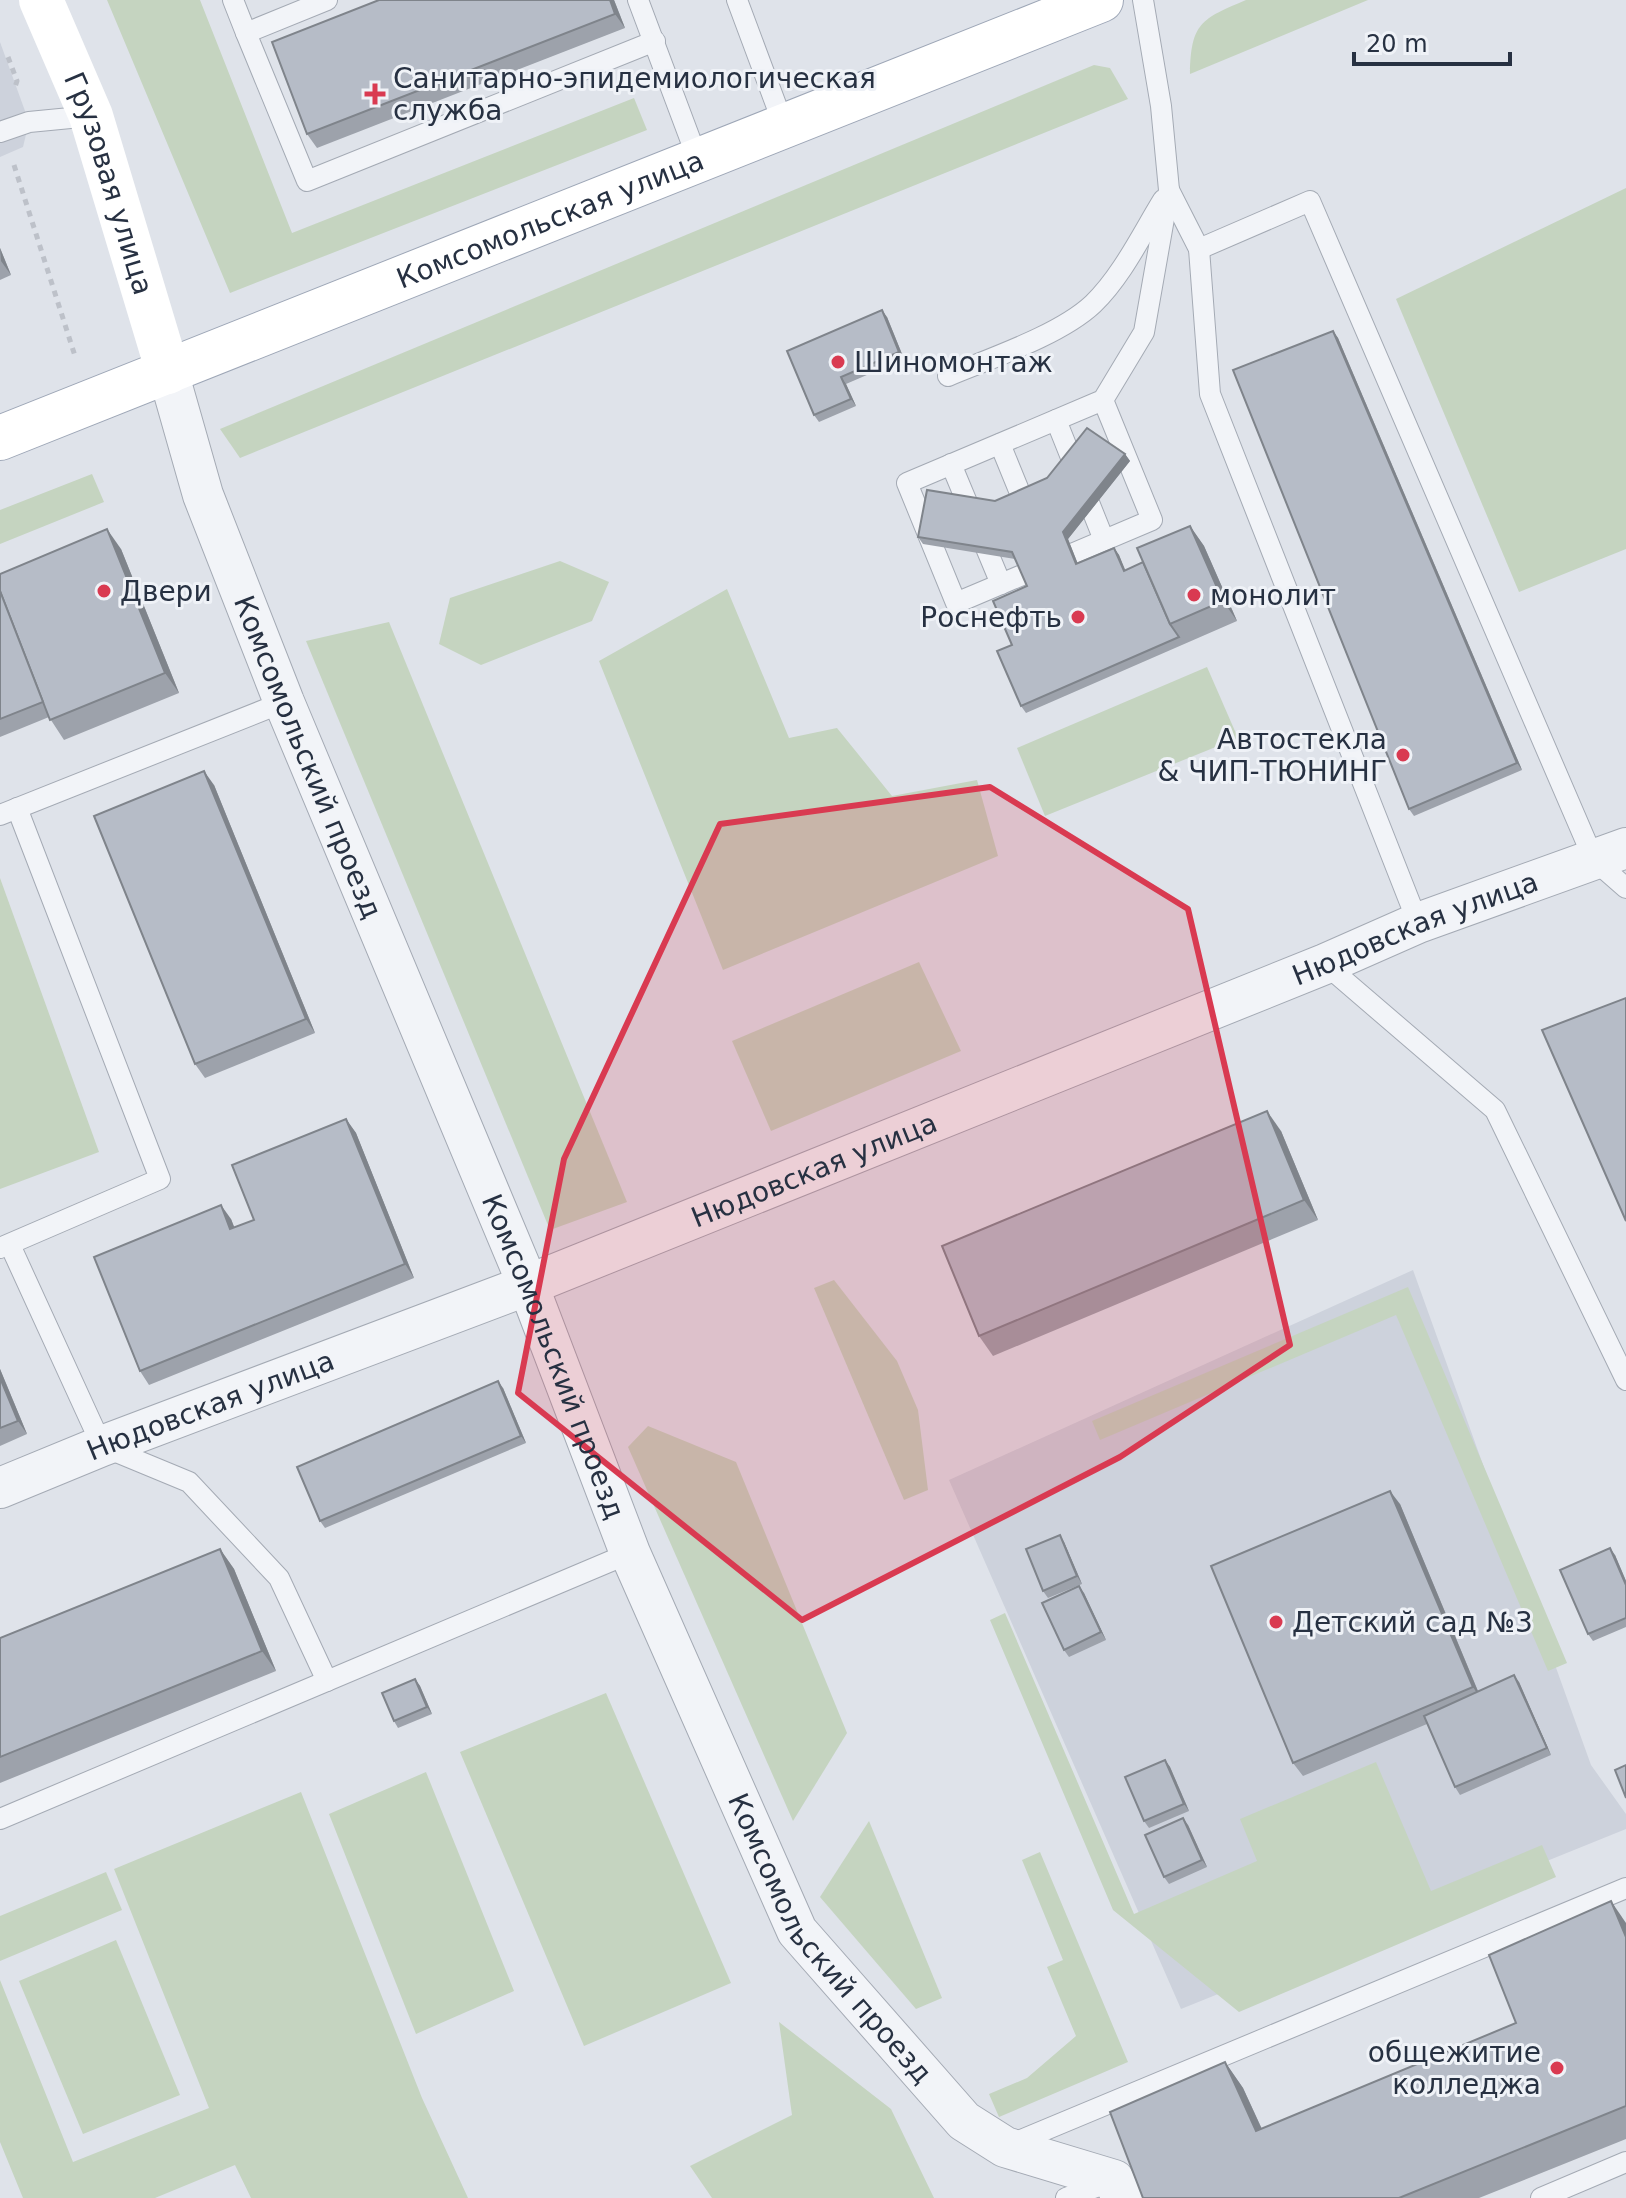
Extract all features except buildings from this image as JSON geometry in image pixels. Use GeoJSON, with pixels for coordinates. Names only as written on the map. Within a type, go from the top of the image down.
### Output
{"type":"FeatureCollection","features":[{"type":"Feature","properties":{"kind":"main road","name":"Грузовая улица"},"geometry":{"type":"LineString","coordinates":[[41,0],[91,116],[168,372]]}},
{"type":"Feature","properties":{"kind":"main road","name":"Комсомольская улица"},"geometry":{"type":"LineString","coordinates":[[0,438],[1101,0]]}},
{"type":"Feature","properties":{"kind":"street","name":"Комсомольский проезд"},"geometry":{"type":"LineString","coordinates":[[168,372],[203,495],[284,702],[528,1285],[630,1553],[797,1931],[964,2121],[1005,2147],[1118,2189]]}},
{"type":"Feature","properties":{"kind":"street","name":"Нюдовская улица"},"geometry":{"type":"LineString","coordinates":[[0,1488],[102,1446],[528,1285],[1325,964],[1418,923],[1610,854]]}},
{"type":"Feature","properties":{"kind":"lane"},"geometry":{"type":"LineString","coordinates":[[233,0],[307,181],[655,41]]}},
{"type":"Feature","properties":{"kind":"lane"},"geometry":{"type":"LineString","coordinates":[[246,33],[327,0]]}},
{"type":"Feature","properties":{"kind":"lane"},"geometry":{"type":"LineString","coordinates":[[638,0],[698,160]]}},
{"type":"Feature","properties":{"kind":"lane"},"geometry":{"type":"LineString","coordinates":[[737,0],[784,126]]}},
{"type":"Feature","properties":{"kind":"lane"},"geometry":{"type":"LineString","coordinates":[[1103,400],[1152,520],[1104,540],[1043,550],[1001,584],[956,603],[907,483],[1103,400],[1144,332],[1169,190],[1161,106],[1143,0]]}},
{"type":"Feature","properties":{"kind":"lane"},"geometry":{"type":"LineString","coordinates":[[2,132],[29,122],[91,116]]}},
{"type":"Feature","properties":{"kind":"lane"},"geometry":{"type":"LineString","coordinates":[[1169,190],[1199,249],[1210,394],[1418,923]]}},
{"type":"Feature","properties":{"kind":"lane"},"geometry":{"type":"LineString","coordinates":[[948,376],[1039,338],[1093,304],[1126,260],[1169,190]]}},
{"type":"Feature","properties":{"kind":"lane"},"geometry":{"type":"LineString","coordinates":[[1199,249],[1310,201],[1626,888]]}},
{"type":"Feature","properties":{"kind":"lane"},"geometry":{"type":"LineString","coordinates":[[1056,420],[1104,540]]}},
{"type":"Feature","properties":{"kind":"lane"},"geometry":{"type":"LineString","coordinates":[[1000,444],[1043,550]]}},
{"type":"Feature","properties":{"kind":"lane"},"geometry":{"type":"LineString","coordinates":[[951,464],[1001,584]]}},
{"type":"Feature","properties":{"kind":"lane"},"geometry":{"type":"LineString","coordinates":[[284,702],[8,812],[160,1179],[5,1246],[102,1446],[189,1482],[279,1578],[327,1681]]}},
{"type":"Feature","properties":{"kind":"lane"},"geometry":{"type":"LineString","coordinates":[[1325,964],[1495,1110],[1626,1380]]}},
{"type":"Feature","properties":{"kind":"lane"},"geometry":{"type":"LineString","coordinates":[[0,1819],[630,1553]]}},
{"type":"Feature","properties":{"kind":"lane"},"geometry":{"type":"LineString","coordinates":[[1005,2147],[1626,1888]]}},
{"type":"Feature","properties":{"kind":"lane"},"geometry":{"type":"LineString","coordinates":[[1541,2198],[1626,2162]]}},
{"type":"Feature","properties":{"kind":"lane"},"geometry":{"type":"LineString","coordinates":[[1066,2198],[1118,2189]]}},
{"type":"Feature","properties":{"kind":"path"},"geometry":{"type":"LineString","coordinates":[[4,46],[17,81],[2,132],[75,356]]}},
{"type":"Feature","properties":{"kind":"highlighted area"},"geometry":{"type":"Polygon","coordinates":[[[990,787],[1188,909],[1290,1345],[1120,1457],[802,1620],[518,1393],[564,1159],[720,824],[990,787]]]}},
{"type":"Feature","properties":{"kind":"shaded area"},"geometry":{"type":"Polygon","coordinates":[[[0,42],[29,122],[23,147],[0,157],[0,42]]]}},
{"type":"Feature","properties":{"kind":"shaded area","name":"Детский сад №3"},"geometry":{"type":"Polygon","coordinates":[[[1413,1270],[1591,1765],[1626,1814],[1626,1829],[1181,2009],[949,1480],[1413,1270]]]}},
{"type":"Feature","properties":{"kind":"green space"},"geometry":{"type":"Polygon","coordinates":[[[107,0],[200,0],[292,233],[634,98],[647,130],[230,293],[107,0]]]}},
{"type":"Feature","properties":{"kind":"green space"},"geometry":{"type":"Polygon","coordinates":[[[1246,0],[1368,0],[1190,74],[1193,44],[1202,25],[1218,12],[1246,0]]]}},
{"type":"Feature","properties":{"kind":"green space"},"geometry":{"type":"Polygon","coordinates":[[[1094,65],[1110,68],[1128,99],[240,458],[220,429],[1094,65]]]}},
{"type":"Feature","properties":{"kind":"green space"},"geometry":{"type":"Polygon","coordinates":[[[1626,188],[1626,549],[1519,592],[1396,299],[1626,188]]]}},
{"type":"Feature","properties":{"kind":"green space"},"geometry":{"type":"Polygon","coordinates":[[[92,474],[104,502],[0,544],[0,510],[92,474]]]}},
{"type":"Feature","properties":{"kind":"green space"},"geometry":{"type":"Polygon","coordinates":[[[560,561],[609,582],[592,621],[481,665],[439,644],[450,598],[560,561]]]}},
{"type":"Feature","properties":{"kind":"green space"},"geometry":{"type":"Polygon","coordinates":[[[727,589],[789,738],[837,728],[892,796],[977,780],[998,856],[723,970],[599,661],[727,589]]]}},
{"type":"Feature","properties":{"kind":"green space"},"geometry":{"type":"Polygon","coordinates":[[[389,622],[627,1202],[550,1230],[306,641],[389,622]]]}},
{"type":"Feature","properties":{"kind":"green space"},"geometry":{"type":"Polygon","coordinates":[[[1207,667],[1238,738],[1045,816],[1017,748],[1207,667]]]}},
{"type":"Feature","properties":{"kind":"green space"},"geometry":{"type":"Polygon","coordinates":[[[0,878],[99,1152],[0,1189],[0,878]]]}},
{"type":"Feature","properties":{"kind":"green space"},"geometry":{"type":"Polygon","coordinates":[[[919,962],[961,1051],[771,1131],[732,1041],[919,962]]]}},
{"type":"Feature","properties":{"kind":"green space"},"geometry":{"type":"Polygon","coordinates":[[[834,1280],[897,1361],[918,1410],[928,1490],[904,1500],[814,1288],[834,1280]]]}},
{"type":"Feature","properties":{"kind":"green space"},"geometry":{"type":"Polygon","coordinates":[[[1408,1287],[1567,1663],[1548,1671],[1396,1315],[1100,1440],[1092,1421],[1408,1287]]]}},
{"type":"Feature","properties":{"kind":"green space"},"geometry":{"type":"Polygon","coordinates":[[[648,1426],[736,1462],[847,1733],[793,1821],[628,1447],[648,1426]]]}},
{"type":"Feature","properties":{"kind":"green space"},"geometry":{"type":"Polygon","coordinates":[[[1005,1613],[1134,1914],[1257,1861],[1240,1819],[1376,1762],[1431,1891],[1542,1845],[1556,1877],[1239,2012],[1113,1910],[990,1620],[1005,1613]]]}},
{"type":"Feature","properties":{"kind":"green space"},"geometry":{"type":"Polygon","coordinates":[[[606,1693],[731,1983],[584,2046],[460,1752],[606,1693]]]}},
{"type":"Feature","properties":{"kind":"green space"},"geometry":{"type":"Polygon","coordinates":[[[426,1772],[514,1991],[416,2034],[329,1814],[426,1772]]]}},
{"type":"Feature","properties":{"kind":"green space"},"geometry":{"type":"Polygon","coordinates":[[[301,1792],[422,2098],[468,2198],[251,2198],[235,2165],[155,2198],[23,2198],[0,2142],[0,1980],[73,2162],[209,2108],[114,1869],[301,1792]]]}},
{"type":"Feature","properties":{"kind":"green space"},"geometry":{"type":"Polygon","coordinates":[[[869,1821],[942,1998],[916,2009],[820,1897],[869,1821]]]}},
{"type":"Feature","properties":{"kind":"green space"},"geometry":{"type":"Polygon","coordinates":[[[1040,1852],[1128,2062],[999,2117],[989,2094],[1027,2078],[1076,2036],[1047,1967],[1063,1960],[1022,1860],[1040,1852]]]}},
{"type":"Feature","properties":{"kind":"green space"},"geometry":{"type":"Polygon","coordinates":[[[106,1872],[122,1910],[0,1961],[0,1916],[106,1872]]]}},
{"type":"Feature","properties":{"kind":"green space"},"geometry":{"type":"Polygon","coordinates":[[[116,1940],[180,2095],[83,2134],[19,1981],[116,1940]]]}},
{"type":"Feature","properties":{"kind":"green space"},"geometry":{"type":"Polygon","coordinates":[[[779,2022],[891,2109],[934,2198],[712,2198],[690,2166],[792,2115],[779,2022]]]}},
{"type":"Feature","properties":{"kind":"place","name":"Санитарно-эпидемиологическая служба"},"geometry":{"type":"Point","coordinates":[375,94]}},
{"type":"Feature","properties":{"kind":"place","name":"Шиномонтаж"},"geometry":{"type":"Point","coordinates":[838,362]}},
{"type":"Feature","properties":{"kind":"place","name":"Двери"},"geometry":{"type":"Point","coordinates":[104,591]}},
{"type":"Feature","properties":{"kind":"place","name":"монолит"},"geometry":{"type":"Point","coordinates":[1194,595]}},
{"type":"Feature","properties":{"kind":"place","name":"Роснефть"},"geometry":{"type":"Point","coordinates":[1078,617]}},
{"type":"Feature","properties":{"kind":"place","name":"Автостекла & ЧИП-ТЮНИНГ"},"geometry":{"type":"Point","coordinates":[1403,755]}},
{"type":"Feature","properties":{"kind":"place","name":"Детский сад №3"},"geometry":{"type":"Point","coordinates":[1276,1622]}},
{"type":"Feature","properties":{"kind":"place","name":"общежитие колледжа"},"geometry":{"type":"Point","coordinates":[1557,2068]}}]}
